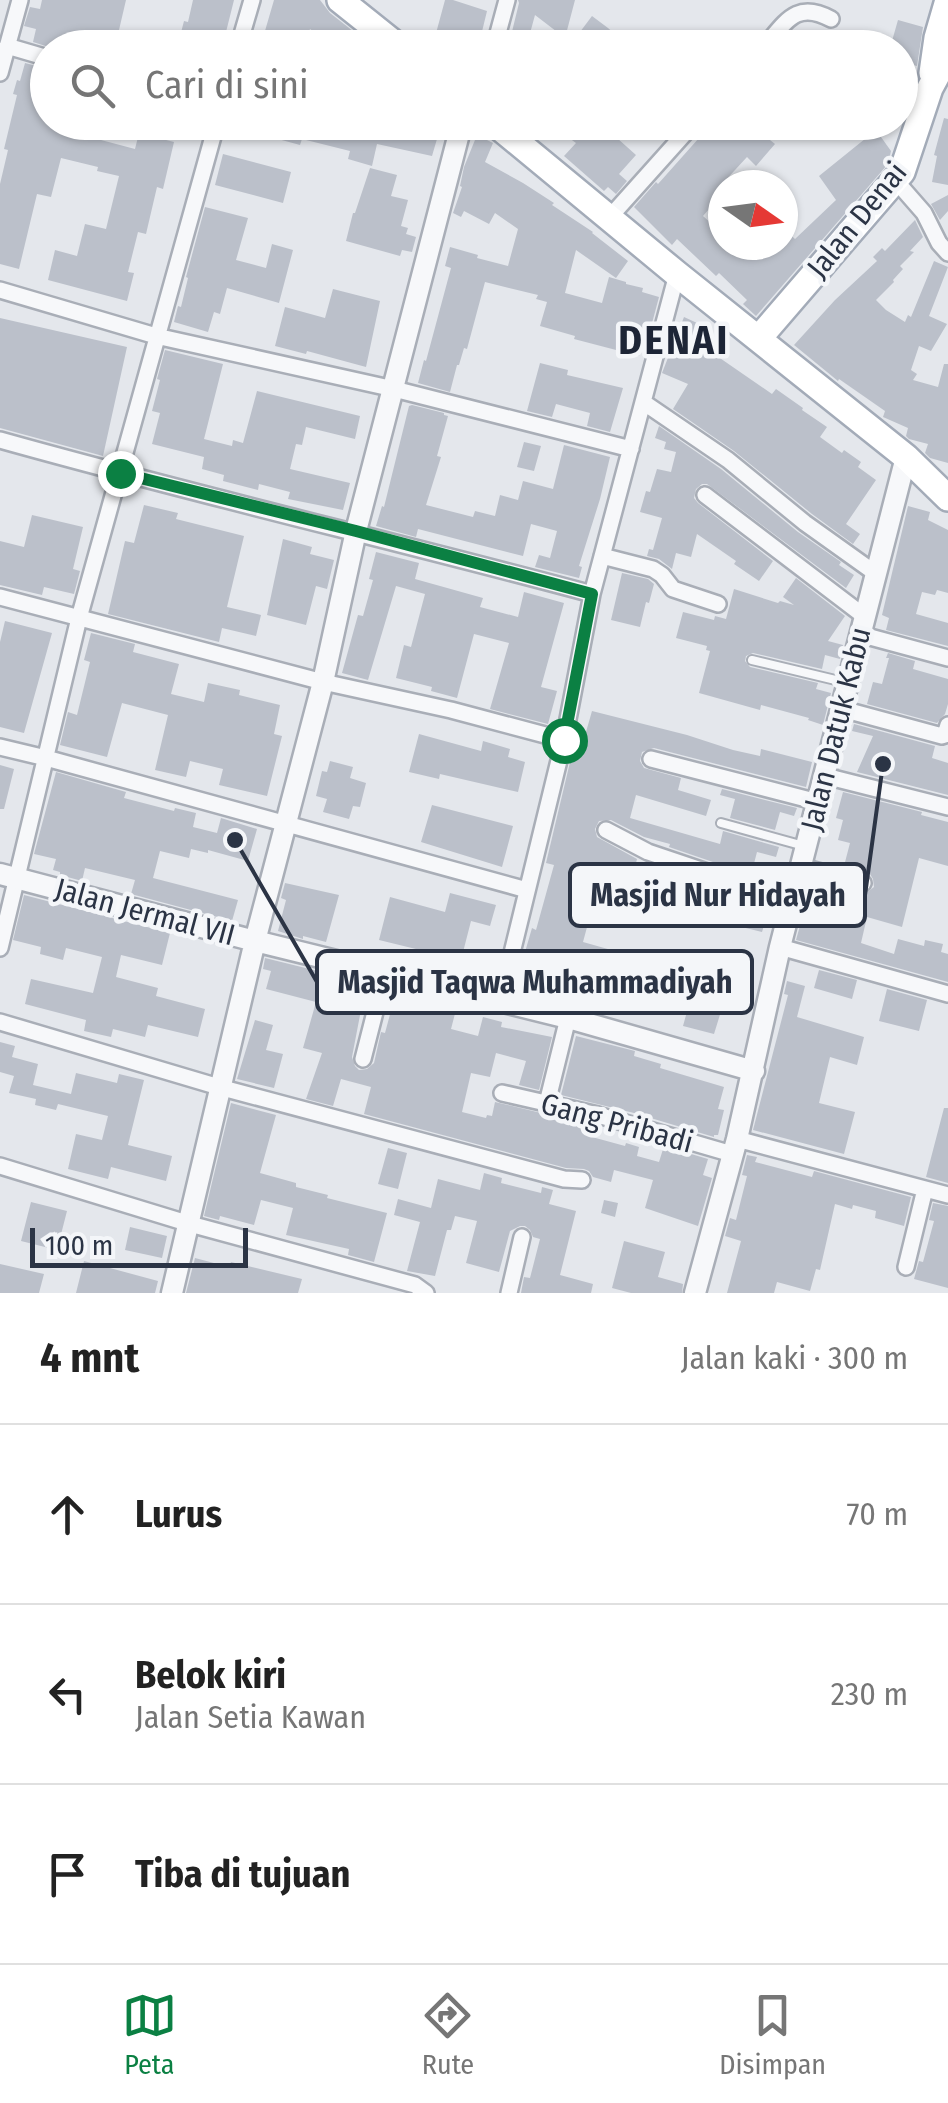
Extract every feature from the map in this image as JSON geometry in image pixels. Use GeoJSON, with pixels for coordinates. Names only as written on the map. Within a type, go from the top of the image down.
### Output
{"type":"FeatureCollection","features":[{"type":"Feature","properties":{"kind":"main road"},"geometry":{"type":"LineString","coordinates":[[340,0],[378,30]]}},
{"type":"Feature","properties":{"kind":"main road","name":"Jalan Denai"},"geometry":{"type":"LineString","coordinates":[[918,126],[942,46],[948,0]]}},
{"type":"Feature","properties":{"kind":"main road"},"geometry":{"type":"LineString","coordinates":[[515,140],[906,456],[948,498]]}},
{"type":"Feature","properties":{"kind":"main road","name":"Jalan Denai"},"geometry":{"type":"LineString","coordinates":[[758,338],[896,180],[913,140]]}},
{"type":"Feature","properties":{"kind":"street"},"geometry":{"type":"LineString","coordinates":[[0,73],[7,46],[6,27],[20,0]]}},
{"type":"Feature","properties":{"kind":"street"},"geometry":{"type":"LineString","coordinates":[[243,30],[252,0]]}},
{"type":"Feature","properties":{"kind":"street"},"geometry":{"type":"LineString","coordinates":[[499,30],[507,0]]}},
{"type":"Feature","properties":{"kind":"street"},"geometry":{"type":"LineString","coordinates":[[779,30],[794,14],[807,9],[818,10],[831,19]]}},
{"type":"Feature","properties":{"kind":"street"},"geometry":{"type":"LineString","coordinates":[[7,46],[30,53]]}},
{"type":"Feature","properties":{"kind":"street"},"geometry":{"type":"LineString","coordinates":[[0,948],[8,876],[46,758],[79,618],[212,140]]}},
{"type":"Feature","properties":{"kind":"street"},"geometry":{"type":"LineString","coordinates":[[172,1293],[255,941],[323,682],[356,531],[457,140]]}},
{"type":"Feature","properties":{"kind":"street"},"geometry":{"type":"LineString","coordinates":[[610,218],[680,140]]}},
{"type":"Feature","properties":{"kind":"street"},"geometry":{"type":"LineString","coordinates":[[896,180],[924,214],[948,253]]}},
{"type":"Feature","properties":{"kind":"street"},"geometry":{"type":"LineString","coordinates":[[500,1002],[564,740],[592,594],[676,274]]}},
{"type":"Feature","properties":{"kind":"street"},"geometry":{"type":"LineString","coordinates":[[0,290],[156,336],[394,389],[631,449]]}},
{"type":"Feature","properties":{"kind":"street"},"geometry":{"type":"LineString","coordinates":[[643,402],[728,460],[876,574]]}},
{"type":"Feature","properties":{"kind":"street"},"geometry":{"type":"LineString","coordinates":[[0,440],[592,594]]}},
{"type":"Feature","properties":{"kind":"street","name":"Jalan Datuk Kabu"},"geometry":{"type":"LineString","coordinates":[[694,1293],[754,1071],[780,947],[906,456]]}},
{"type":"Feature","properties":{"kind":"street"},"geometry":{"type":"LineString","coordinates":[[704,495],[862,625],[948,658]]}},
{"type":"Feature","properties":{"kind":"street"},"geometry":{"type":"LineString","coordinates":[[602,556],[653,569],[672,589],[718,604]]}},
{"type":"Feature","properties":{"kind":"street"},"geometry":{"type":"LineString","coordinates":[[0,597],[323,682],[564,740]]}},
{"type":"Feature","properties":{"kind":"street"},"geometry":{"type":"LineString","coordinates":[[842,709],[942,736],[948,725]]}},
{"type":"Feature","properties":{"kind":"street"},"geometry":{"type":"LineString","coordinates":[[0,747],[527,890]]}},
{"type":"Feature","properties":{"kind":"street"},"geometry":{"type":"LineString","coordinates":[[651,759],[818,802]]}},
{"type":"Feature","properties":{"kind":"street"},"geometry":{"type":"LineString","coordinates":[[825,776],[948,807]]}},
{"type":"Feature","properties":{"kind":"street"},"geometry":{"type":"LineString","coordinates":[[606,830],[648,852],[793,901]]}},
{"type":"Feature","properties":{"kind":"street"},"geometry":{"type":"LineString","coordinates":[[804,856],[863,883]]}},
{"type":"Feature","properties":{"kind":"street","name":"Jalan Jermal VII"},"geometry":{"type":"LineString","coordinates":[[8,876],[568,1018],[754,1071]]}},
{"type":"Feature","properties":{"kind":"street"},"geometry":{"type":"LineString","coordinates":[[780,947],[948,994]]}},
{"type":"Feature","properties":{"kind":"street"},"geometry":{"type":"LineString","coordinates":[[363,1059],[385,973]]}},
{"type":"Feature","properties":{"kind":"street"},"geometry":{"type":"LineString","coordinates":[[547,1103],[568,1018]]}},
{"type":"Feature","properties":{"kind":"street"},"geometry":{"type":"LineString","coordinates":[[0,1022],[219,1087],[564,1179],[582,1180]]}},
{"type":"Feature","properties":{"kind":"street","name":"Gang Pribadi"},"geometry":{"type":"LineString","coordinates":[[502,1093],[948,1195]]}},
{"type":"Feature","properties":{"kind":"street"},"geometry":{"type":"LineString","coordinates":[[0,1166],[190,1224],[415,1284],[426,1293]]}},
{"type":"Feature","properties":{"kind":"street"},"geometry":{"type":"LineString","coordinates":[[906,1267],[925,1189]]}},
{"type":"Feature","properties":{"kind":"street"},"geometry":{"type":"LineString","coordinates":[[510,1293],[522,1237]]}},
{"type":"Feature","properties":{"kind":"lane"},"geometry":{"type":"LineString","coordinates":[[752,660],[848,684]]}},
{"type":"Feature","properties":{"kind":"lane"},"geometry":{"type":"LineString","coordinates":[[721,824],[804,856]]}},
{"type":"Feature","properties":{"kind":"building"},"geometry":{"type":"Polygon","coordinates":[[[42,0],[126,0],[119,30],[36,30],[24,26],[30,7],[40,9],[42,0]]]}},
{"type":"Feature","properties":{"kind":"building"},"geometry":{"type":"Polygon","coordinates":[[[193,0],[234,0],[226,30],[182,30],[184,21],[188,22],[193,0]]]}},
{"type":"Feature","properties":{"kind":"building"},"geometry":{"type":"Polygon","coordinates":[[[274,0],[320,0],[352,30],[310,29],[265,30],[274,0]]]}},
{"type":"Feature","properties":{"kind":"building"},"geometry":{"type":"Polygon","coordinates":[[[445,0],[487,11],[482,30],[437,30],[445,0]]]}},
{"type":"Feature","properties":{"kind":"building"},"geometry":{"type":"Polygon","coordinates":[[[518,0],[575,0],[567,30],[555,30],[535,15],[531,30],[512,30],[518,0]]]}},
{"type":"Feature","properties":{"kind":"building"},"geometry":{"type":"Polygon","coordinates":[[[592,16],[610,30],[582,30],[592,16]]]}},
{"type":"Feature","properties":{"kind":"building"},"geometry":{"type":"Polygon","coordinates":[[[898,20],[923,27],[918,60],[918,30],[895,30],[898,20]]]}},
{"type":"Feature","properties":{"kind":"building"},"geometry":{"type":"Polygon","coordinates":[[[25,63],[30,64],[30,140],[101,140],[135,149],[137,140],[174,142],[163,189],[157,187],[146,234],[138,232],[128,272],[134,273],[127,301],[48,280],[55,250],[77,256],[85,224],[106,229],[119,176],[97,171],[98,167],[61,158],[51,197],[37,194],[19,269],[0,264],[0,184],[17,95],[13,94],[17,80],[20,81],[25,63]]]}},
{"type":"Feature","properties":{"kind":"building"},"geometry":{"type":"Polygon","coordinates":[[[944,118],[948,119],[948,185],[932,182],[937,156],[934,155],[944,118]]]}},
{"type":"Feature","properties":{"kind":"building"},"geometry":{"type":"Polygon","coordinates":[[[306,140],[437,140],[432,156],[377,144],[372,166],[348,159],[350,151],[306,140]]]}},
{"type":"Feature","properties":{"kind":"building"},"geometry":{"type":"Polygon","coordinates":[[[475,140],[493,143],[485,162],[554,203],[628,261],[616,278],[576,250],[565,293],[602,303],[609,277],[659,297],[639,356],[540,326],[547,302],[536,299],[538,295],[485,282],[467,349],[464,348],[457,365],[450,392],[418,383],[451,268],[445,266],[450,247],[508,266],[518,229],[495,213],[489,224],[464,211],[461,217],[453,213],[475,140]]]}},
{"type":"Feature","properties":{"kind":"building"},"geometry":{"type":"Polygon","coordinates":[[[572,140],[619,140],[636,155],[619,174],[627,181],[616,194],[608,187],[604,191],[564,156],[576,143],[572,140]]]}},
{"type":"Feature","properties":{"kind":"building"},"geometry":{"type":"Polygon","coordinates":[[[697,140],[770,140],[775,144],[756,166],[747,157],[735,170],[708,170],[708,210],[703,216],[708,220],[708,260],[798,260],[798,236],[836,200],[819,176],[864,140],[883,140],[891,151],[888,164],[756,316],[743,304],[747,300],[719,273],[716,276],[677,239],[672,245],[634,207],[697,140]]]}},
{"type":"Feature","properties":{"kind":"building"},"geometry":{"type":"Polygon","coordinates":[[[223,154],[291,172],[283,203],[215,185],[223,154]]]}},
{"type":"Feature","properties":{"kind":"building"},"geometry":{"type":"Polygon","coordinates":[[[370,168],[397,175],[391,196],[408,200],[401,226],[408,228],[406,234],[416,237],[412,252],[402,250],[400,256],[346,241],[370,168]]]}},
{"type":"Feature","properties":{"kind":"building"},"geometry":{"type":"Polygon","coordinates":[[[948,195],[948,211],[940,220],[931,204],[948,195]]]}},
{"type":"Feature","properties":{"kind":"building"},"geometry":{"type":"Polygon","coordinates":[[[205,207],[248,218],[236,260],[266,268],[272,244],[293,250],[279,303],[227,288],[220,314],[214,312],[208,332],[174,322],[205,207]]]}},
{"type":"Feature","properties":{"kind":"building"},"geometry":{"type":"Polygon","coordinates":[[[915,220],[923,237],[900,266],[903,269],[894,282],[876,300],[905,322],[908,315],[911,317],[934,261],[948,267],[929,316],[947,324],[931,351],[919,346],[911,370],[917,374],[913,380],[938,387],[944,364],[948,364],[948,463],[930,458],[925,453],[928,444],[909,439],[908,428],[883,417],[885,411],[838,381],[794,345],[877,261],[873,257],[882,248],[885,251],[915,220]]]}},
{"type":"Feature","properties":{"kind":"building"},"geometry":{"type":"Polygon","coordinates":[[[333,289],[380,301],[366,367],[275,346],[285,307],[325,318],[333,289]]]}},
{"type":"Feature","properties":{"kind":"building"},"geometry":{"type":"Polygon","coordinates":[[[684,317],[708,328],[701,345],[772,394],[776,389],[803,408],[827,427],[820,437],[861,462],[858,467],[876,480],[846,524],[860,534],[853,544],[673,409],[688,384],[662,373],[684,317]]]}},
{"type":"Feature","properties":{"kind":"building"},"geometry":{"type":"Polygon","coordinates":[[[0,318],[127,347],[103,456],[0,428],[0,318]]]}},
{"type":"Feature","properties":{"kind":"building"},"geometry":{"type":"Polygon","coordinates":[[[165,350],[223,364],[204,439],[232,446],[233,440],[243,443],[257,391],[360,416],[355,439],[306,427],[302,445],[296,444],[290,469],[350,483],[343,510],[288,499],[290,492],[259,484],[258,490],[223,481],[224,475],[202,469],[204,457],[152,444],[160,413],[152,411],[165,350]]]}},
{"type":"Feature","properties":{"kind":"building"},"geometry":{"type":"Polygon","coordinates":[[[540,363],[568,370],[567,375],[623,388],[610,432],[587,426],[590,413],[556,404],[552,417],[527,411],[540,363]]]}},
{"type":"Feature","properties":{"kind":"building"},"geometry":{"type":"Polygon","coordinates":[[[412,405],[448,416],[437,456],[441,457],[426,505],[473,517],[475,511],[495,516],[500,495],[518,500],[523,481],[553,489],[564,445],[610,457],[579,578],[535,567],[539,555],[550,558],[557,531],[531,524],[523,556],[418,529],[416,537],[376,526],[412,405]]]}},
{"type":"Feature","properties":{"kind":"building"},"geometry":{"type":"Polygon","coordinates":[[[659,426],[841,562],[839,565],[854,575],[846,588],[707,484],[696,489],[694,498],[698,503],[773,561],[759,581],[697,534],[691,557],[676,553],[672,569],[647,556],[649,549],[653,550],[662,518],[640,512],[657,469],[671,472],[676,452],[664,449],[666,442],[655,438],[659,426]]]}},
{"type":"Feature","properties":{"kind":"building"},"geometry":{"type":"Polygon","coordinates":[[[524,442],[541,446],[534,471],[517,467],[524,442]]]}},
{"type":"Feature","properties":{"kind":"building"},"geometry":{"type":"Polygon","coordinates":[[[144,505],[178,513],[176,519],[244,536],[227,607],[261,615],[256,636],[222,628],[219,642],[108,614],[125,541],[134,543],[144,505]]]}},
{"type":"Feature","properties":{"kind":"building"},"geometry":{"type":"Polygon","coordinates":[[[908,506],[930,512],[928,520],[948,530],[948,593],[922,592],[916,614],[948,623],[948,646],[886,630],[889,618],[882,615],[908,506]]]}},
{"type":"Feature","properties":{"kind":"building"},"geometry":{"type":"Polygon","coordinates":[[[32,515],[83,527],[73,569],[80,571],[74,594],[44,587],[42,595],[0,585],[0,541],[24,547],[32,515]]]}},
{"type":"Feature","properties":{"kind":"building"},"geometry":{"type":"Polygon","coordinates":[[[283,539],[312,547],[310,554],[334,560],[327,589],[316,586],[306,625],[267,615],[283,539]]]}},
{"type":"Feature","properties":{"kind":"building"},"geometry":{"type":"Polygon","coordinates":[[[376,552],[419,563],[415,579],[483,598],[480,607],[518,617],[524,592],[564,603],[541,687],[557,691],[548,724],[490,709],[509,643],[474,634],[457,698],[396,678],[404,645],[411,647],[425,594],[396,586],[368,680],[342,673],[358,615],[363,616],[376,552]]]}},
{"type":"Feature","properties":{"kind":"building"},"geometry":{"type":"Polygon","coordinates":[[[622,573],[654,584],[640,627],[611,620],[622,573]]]}},
{"type":"Feature","properties":{"kind":"building"},"geometry":{"type":"Polygon","coordinates":[[[796,578],[845,616],[828,641],[843,645],[840,659],[825,655],[822,669],[753,653],[745,661],[750,667],[818,683],[816,689],[831,693],[823,725],[761,705],[760,710],[699,693],[710,651],[707,646],[676,638],[683,612],[726,619],[734,589],[794,605],[783,597],[796,578]]]}},
{"type":"Feature","properties":{"kind":"building"},"geometry":{"type":"Polygon","coordinates":[[[5,621],[52,633],[24,733],[0,727],[0,642],[5,621]]]}},
{"type":"Feature","properties":{"kind":"building"},"geometry":{"type":"Polygon","coordinates":[[[91,633],[135,644],[133,652],[179,664],[171,694],[204,702],[208,683],[280,705],[274,734],[282,736],[267,796],[219,785],[223,769],[190,761],[186,777],[155,770],[168,715],[122,703],[107,757],[60,745],[68,712],[77,715],[90,662],[84,660],[91,633]]]}},
{"type":"Feature","properties":{"kind":"building"},"geometry":{"type":"Polygon","coordinates":[[[888,653],[915,661],[913,669],[948,679],[948,704],[937,723],[867,704],[873,682],[882,684],[888,653]]]}},
{"type":"Feature","properties":{"kind":"building"},"geometry":{"type":"Polygon","coordinates":[[[592,711],[733,750],[760,756],[761,749],[812,762],[806,787],[654,748],[642,752],[640,761],[644,768],[681,778],[678,790],[711,800],[706,816],[636,795],[630,818],[720,844],[723,831],[779,847],[776,857],[757,852],[751,875],[669,847],[670,844],[644,837],[611,820],[599,821],[597,837],[637,859],[632,879],[610,873],[602,907],[593,905],[583,942],[629,955],[617,1014],[516,983],[554,865],[546,863],[576,737],[584,739],[592,711]]]}},
{"type":"Feature","properties":{"kind":"building"},"geometry":{"type":"Polygon","coordinates":[[[854,724],[935,746],[932,758],[948,763],[948,795],[857,772],[873,736],[852,731],[854,724]]]}},
{"type":"Feature","properties":{"kind":"building"},"geometry":{"type":"Polygon","coordinates":[[[419,734],[481,751],[483,741],[510,749],[508,757],[525,762],[518,792],[440,774],[439,779],[409,772],[419,734]]]}},
{"type":"Feature","properties":{"kind":"building"},"geometry":{"type":"Polygon","coordinates":[[[330,761],[353,767],[350,778],[366,783],[360,807],[353,806],[349,819],[323,812],[327,799],[316,796],[322,771],[327,772],[330,761]]]}},
{"type":"Feature","properties":{"kind":"building"},"geometry":{"type":"Polygon","coordinates":[[[0,765],[14,769],[4,809],[0,809],[0,765]]]}},
{"type":"Feature","properties":{"kind":"building"},"geometry":{"type":"Polygon","coordinates":[[[56,772],[126,792],[124,798],[196,813],[193,827],[217,833],[221,818],[257,829],[248,861],[208,850],[191,849],[189,858],[160,851],[153,878],[238,900],[232,921],[131,894],[135,880],[85,868],[82,881],[60,875],[53,870],[56,859],[34,854],[56,772]]]}},
{"type":"Feature","properties":{"kind":"building"},"geometry":{"type":"Polygon","coordinates":[[[722,789],[797,808],[794,816],[780,812],[775,830],[730,818],[735,799],[720,795],[722,789]]]}},
{"type":"Feature","properties":{"kind":"building"},"geometry":{"type":"Polygon","coordinates":[[[843,792],[948,822],[948,866],[919,858],[902,927],[867,917],[861,943],[894,954],[898,939],[924,946],[925,940],[943,944],[941,952],[948,954],[948,982],[796,940],[810,890],[847,900],[849,891],[865,894],[874,887],[870,874],[844,866],[850,843],[838,840],[843,820],[836,818],[843,792]]]}},
{"type":"Feature","properties":{"kind":"building"},"geometry":{"type":"Polygon","coordinates":[[[432,805],[513,826],[502,867],[421,842],[432,805]]]}},
{"type":"Feature","properties":{"kind":"building"},"geometry":{"type":"Polygon","coordinates":[[[682,875],[759,901],[756,912],[767,915],[762,932],[701,917],[705,905],[676,897],[682,875]]]}},
{"type":"Feature","properties":{"kind":"building"},"geometry":{"type":"Polygon","coordinates":[[[285,883],[339,895],[326,942],[278,931],[286,900],[281,898],[285,883]]]}},
{"type":"Feature","properties":{"kind":"building"},"geometry":{"type":"Polygon","coordinates":[[[450,893],[496,905],[490,926],[471,921],[461,960],[379,940],[390,897],[445,912],[450,893]]]}},
{"type":"Feature","properties":{"kind":"building"},"geometry":{"type":"Polygon","coordinates":[[[24,895],[170,933],[162,965],[121,955],[116,977],[158,988],[156,996],[205,1009],[198,1037],[148,1025],[145,1037],[113,1029],[111,1037],[84,1031],[86,1020],[25,1004],[31,979],[93,993],[102,957],[66,948],[63,960],[40,954],[41,947],[13,940],[24,895]]]}},
{"type":"Feature","properties":{"kind":"building"},"geometry":{"type":"Polygon","coordinates":[[[265,958],[354,980],[347,1007],[361,1010],[352,1057],[359,1070],[374,1063],[396,992],[437,1005],[438,1001],[457,1006],[451,1029],[478,1036],[483,1017],[502,1022],[501,1027],[552,1037],[539,1090],[519,1085],[526,1061],[496,1053],[490,1077],[471,1073],[462,1112],[486,1118],[492,1116],[495,1102],[595,1126],[592,1137],[639,1147],[637,1156],[659,1162],[664,1146],[708,1159],[703,1175],[712,1178],[698,1226],[645,1208],[653,1180],[614,1170],[611,1182],[593,1177],[584,1169],[566,1168],[364,1114],[371,1087],[341,1079],[333,1106],[306,1099],[322,1053],[303,1048],[316,1002],[266,989],[271,971],[263,969],[265,958]]]}},
{"type":"Feature","properties":{"kind":"building"},"geometry":{"type":"Polygon","coordinates":[[[673,966],[731,979],[714,1034],[683,1026],[691,997],[666,990],[673,966]]]}},
{"type":"Feature","properties":{"kind":"building"},"geometry":{"type":"Polygon","coordinates":[[[819,970],[857,980],[852,999],[814,988],[819,970]]]}},
{"type":"Feature","properties":{"kind":"building"},"geometry":{"type":"Polygon","coordinates":[[[787,981],[805,986],[797,1017],[864,1037],[857,1065],[830,1057],[819,1103],[855,1112],[844,1154],[753,1130],[788,995],[784,994],[787,981]]]}},
{"type":"Feature","properties":{"kind":"building"},"geometry":{"type":"Polygon","coordinates":[[[887,989],[927,1000],[919,1031],[879,1021],[887,989]]]}},
{"type":"Feature","properties":{"kind":"building"},"geometry":{"type":"Polygon","coordinates":[[[255,1020],[273,1025],[266,1050],[283,1054],[274,1088],[237,1079],[255,1020]]]}},
{"type":"Feature","properties":{"kind":"building"},"geometry":{"type":"Polygon","coordinates":[[[576,1036],[635,1051],[634,1056],[661,1064],[660,1068],[724,1087],[718,1109],[724,1110],[718,1135],[561,1095],[576,1036]]]}},
{"type":"Feature","properties":{"kind":"building"},"geometry":{"type":"Polygon","coordinates":[[[0,1042],[15,1046],[12,1057],[38,1064],[33,1085],[71,1094],[76,1073],[117,1083],[119,1074],[144,1080],[128,1145],[172,1156],[166,1181],[111,1167],[108,1179],[68,1169],[76,1134],[102,1140],[108,1116],[58,1104],[56,1110],[35,1105],[36,1099],[9,1093],[14,1076],[0,1072],[0,1042]]]}},
{"type":"Feature","properties":{"kind":"building"},"geometry":{"type":"Polygon","coordinates":[[[231,1103],[276,1115],[260,1173],[296,1183],[296,1187],[328,1195],[327,1198],[387,1213],[374,1262],[348,1255],[349,1249],[286,1235],[293,1208],[261,1200],[254,1225],[204,1216],[231,1103]]]}},
{"type":"Feature","properties":{"kind":"building"},"geometry":{"type":"Polygon","coordinates":[[[944,1108],[948,1108],[948,1183],[926,1177],[944,1108]]]}},
{"type":"Feature","properties":{"kind":"building"},"geometry":{"type":"Polygon","coordinates":[[[388,1148],[407,1153],[398,1189],[378,1184],[388,1148]]]}},
{"type":"Feature","properties":{"kind":"building"},"geometry":{"type":"Polygon","coordinates":[[[747,1155],[757,1157],[755,1162],[812,1177],[814,1171],[911,1197],[904,1226],[875,1218],[876,1211],[835,1204],[820,1270],[816,1269],[810,1291],[777,1282],[774,1293],[727,1293],[741,1241],[725,1236],[730,1218],[736,1220],[747,1176],[742,1175],[747,1155]]]}},
{"type":"Feature","properties":{"kind":"building"},"geometry":{"type":"Polygon","coordinates":[[[484,1173],[502,1178],[501,1183],[541,1193],[542,1187],[553,1190],[549,1204],[576,1211],[560,1275],[593,1284],[591,1293],[521,1293],[524,1277],[530,1278],[540,1239],[533,1237],[525,1226],[510,1231],[499,1272],[466,1263],[477,1221],[455,1216],[451,1230],[447,1230],[435,1276],[407,1271],[420,1222],[394,1215],[398,1199],[431,1208],[438,1179],[480,1190],[484,1173]]]}},
{"type":"Feature","properties":{"kind":"building"},"geometry":{"type":"Polygon","coordinates":[[[604,1200],[618,1203],[615,1217],[601,1213],[604,1200]]]}},
{"type":"Feature","properties":{"kind":"building"},"geometry":{"type":"Polygon","coordinates":[[[31,1202],[67,1211],[57,1250],[21,1241],[31,1202]]]}},
{"type":"Feature","properties":{"kind":"building"},"geometry":{"type":"Polygon","coordinates":[[[933,1203],[948,1206],[948,1288],[914,1279],[934,1221],[929,1220],[933,1203]]]}},
{"type":"Feature","properties":{"kind":"building"},"geometry":{"type":"Polygon","coordinates":[[[130,1227],[167,1236],[162,1258],[125,1250],[130,1227]]]}},
{"type":"Feature","properties":{"kind":"building"},"geometry":{"type":"Polygon","coordinates":[[[624,1241],[665,1252],[658,1277],[683,1284],[682,1293],[631,1293],[612,1288],[624,1241]]]}},
{"type":"Feature","properties":{"kind":"building"},"geometry":{"type":"Polygon","coordinates":[[[195,1258],[229,1267],[231,1262],[302,1279],[298,1293],[186,1293],[195,1258]]]}},
{"type":"Feature","properties":{"kind":"building"},"geometry":{"type":"Polygon","coordinates":[[[84,1261],[158,1281],[155,1293],[76,1293],[84,1261]]]}},
{"type":"Feature","properties":{"kind":"building"},"geometry":{"type":"Polygon","coordinates":[[[0,1264],[44,1274],[39,1293],[0,1293],[0,1264]]]}},
{"type":"Feature","properties":{"kind":"place","name":"Masjid Nur Hidayah"},"geometry":{"type":"Point","coordinates":[883,764]}},
{"type":"Feature","properties":{"kind":"place","name":"Masjid Taqwa Muhammadiyah"},"geometry":{"type":"Point","coordinates":[235,840]}},
{"type":"Feature","properties":{"kind":"district","name":"DENAI"},"geometry":{"type":"Point","coordinates":[674,341]}},
{"type":"Feature","properties":{"kind":"route"},"geometry":{"type":"LineString","coordinates":[[120,473],[592,594],[564,740]]}}]}
